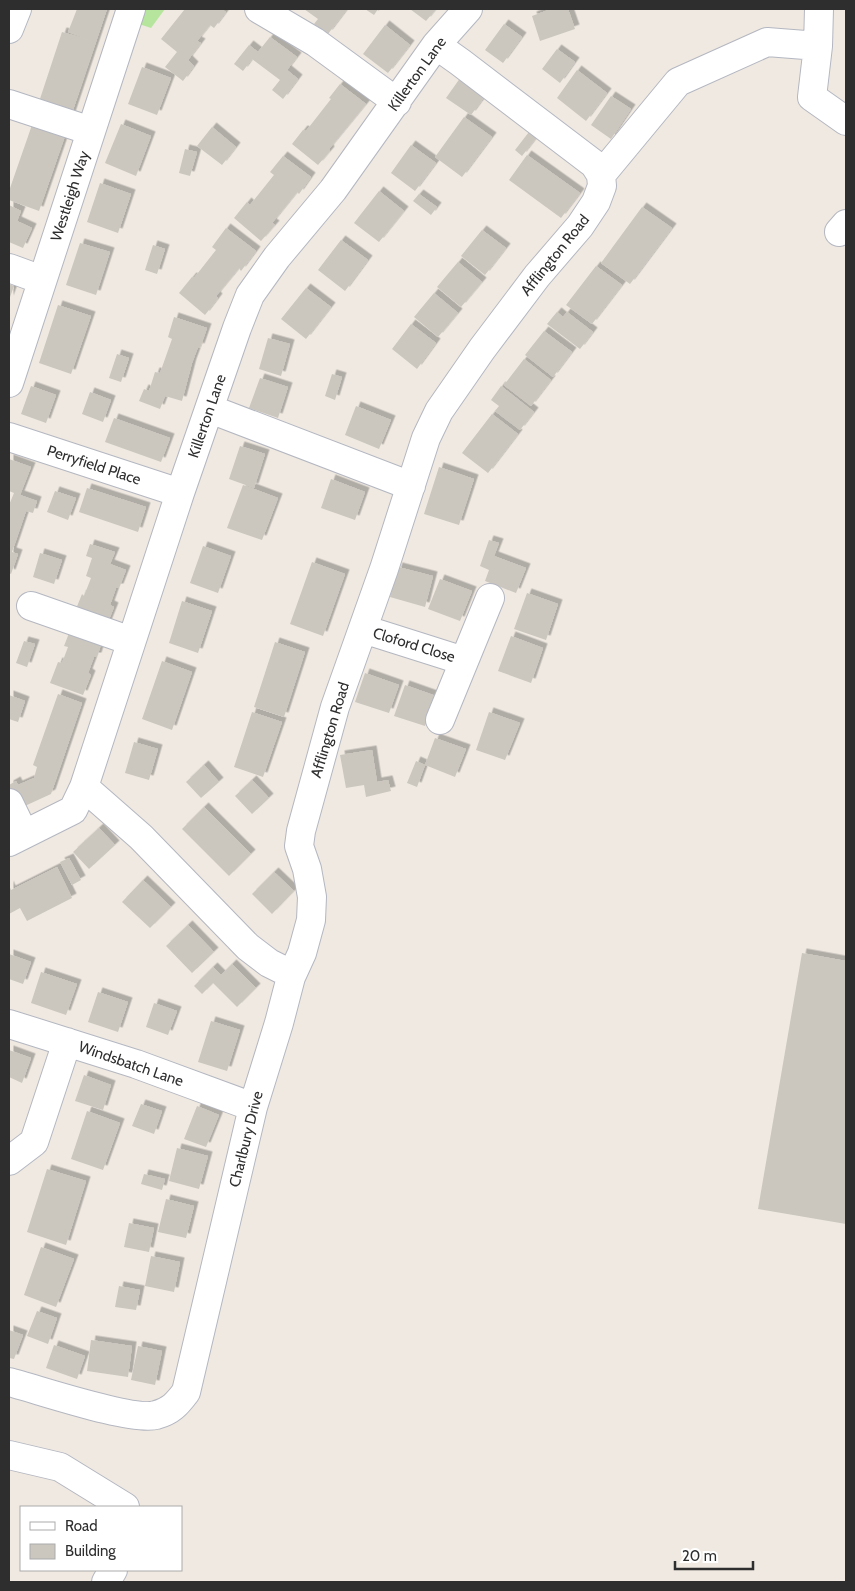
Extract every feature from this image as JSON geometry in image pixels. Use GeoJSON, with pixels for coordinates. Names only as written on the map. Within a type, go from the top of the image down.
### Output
{"type":"FeatureCollection","features":[{"type":"Feature","properties":{"kind":"street"},"geometry":{"type":"LineString","coordinates":[[9,29],[17,9]]}},
{"type":"Feature","properties":{"kind":"street","name":"Westleigh Way"},"geometry":{"type":"LineString","coordinates":[[9,383],[131,9]]}},
{"type":"Feature","properties":{"kind":"street"},"geometry":{"type":"LineString","coordinates":[[258,9],[315,42],[397,102]]}},
{"type":"Feature","properties":{"kind":"street","name":"Killerton Lane"},"geometry":{"type":"LineString","coordinates":[[16,838],[73,810],[84,786],[180,493],[250,295],[275,260],[334,190],[436,45],[468,9]]}},
{"type":"Feature","properties":{"kind":"street"},"geometry":{"type":"LineString","coordinates":[[819,9],[818,46],[812,96],[846,121]]}},
{"type":"Feature","properties":{"kind":"street"},"geometry":{"type":"LineString","coordinates":[[436,45],[594,164],[601,175],[678,82],[767,42],[818,46]]}},
{"type":"Feature","properties":{"kind":"street"},"geometry":{"type":"LineString","coordinates":[[9,104],[91,131]]}},
{"type":"Feature","properties":{"kind":"street","name":"Afflington Road"},"geometry":{"type":"LineString","coordinates":[[291,977],[302,953],[311,920],[312,897],[307,869],[299,846],[301,831],[335,707],[363,629],[426,438],[438,411],[537,276],[580,226],[596,202],[602,186],[601,175]]}},
{"type":"Feature","properties":{"kind":"street"},"geometry":{"type":"LineString","coordinates":[[9,268],[42,280]]}},
{"type":"Feature","properties":{"kind":"street"},"geometry":{"type":"LineString","coordinates":[[210,409],[411,486]]}},
{"type":"Feature","properties":{"kind":"street","name":"Perryfield Place"},"geometry":{"type":"LineString","coordinates":[[9,438],[180,493]]}},
{"type":"Feature","properties":{"kind":"street","name":"Cloford Close"},"geometry":{"type":"LineString","coordinates":[[440,720],[490,598]]}},
{"type":"Feature","properties":{"kind":"street"},"geometry":{"type":"LineString","coordinates":[[31,606],[131,641]]}},
{"type":"Feature","properties":{"kind":"street","name":"Cloford Close"},"geometry":{"type":"LineString","coordinates":[[363,629],[464,661]]}},
{"type":"Feature","properties":{"kind":"street"},"geometry":{"type":"LineString","coordinates":[[84,786],[141,837],[248,947],[291,977]]}},
{"type":"Feature","properties":{"kind":"street"},"geometry":{"type":"LineString","coordinates":[[9,803],[16,838]]}},
{"type":"Feature","properties":{"kind":"street","name":"Charlbury Drive"},"geometry":{"type":"LineString","coordinates":[[9,1382],[124,1414],[154,1416],[174,1408],[186,1392],[253,1107],[291,977]]}},
{"type":"Feature","properties":{"kind":"street","name":"Windsbatch Lane"},"geometry":{"type":"LineString","coordinates":[[9,1024],[136,1064],[253,1107]]}},
{"type":"Feature","properties":{"kind":"street"},"geometry":{"type":"LineString","coordinates":[[9,1161],[34,1142],[67,1042]]}},
{"type":"Feature","properties":{"kind":"street"},"geometry":{"type":"LineString","coordinates":[[9,1455],[60,1467],[123,1506]]}},
{"type":"Feature","properties":{"kind":"street"},"geometry":{"type":"LineString","coordinates":[[106,1582],[112,1571]]}},
{"type":"Feature","properties":{"kind":"green space"},"geometry":{"type":"Polygon","coordinates":[[[144,9],[165,9],[151,28],[139,24],[144,9]]]}},
{"type":"Feature","properties":{"kind":"building"},"geometry":{"type":"Polygon","coordinates":[[[77,9],[107,9],[70,119],[37,108],[62,32],[90,40],[68,32],[77,9]]]}},
{"type":"Feature","properties":{"kind":"building"},"geometry":{"type":"Polygon","coordinates":[[[185,9],[221,9],[226,12],[214,28],[210,25],[197,41],[201,43],[188,60],[194,66],[183,81],[165,67],[177,52],[161,39],[185,9]]]}},
{"type":"Feature","properties":{"kind":"building"},"geometry":{"type":"Polygon","coordinates":[[[304,9],[347,9],[328,34],[314,24],[318,19],[304,9]]]}},
{"type":"Feature","properties":{"kind":"building"},"geometry":{"type":"Polygon","coordinates":[[[365,9],[378,9],[374,15],[365,9]]]}},
{"type":"Feature","properties":{"kind":"building"},"geometry":{"type":"Polygon","coordinates":[[[410,9],[436,9],[426,21],[410,9]]]}},
{"type":"Feature","properties":{"kind":"building"},"geometry":{"type":"Polygon","coordinates":[[[551,9],[568,9],[575,29],[540,41],[532,16],[551,9]]]}},
{"type":"Feature","properties":{"kind":"building"},"geometry":{"type":"Polygon","coordinates":[[[504,24],[522,37],[503,63],[485,50],[504,24]]]}},
{"type":"Feature","properties":{"kind":"building"},"geometry":{"type":"Polygon","coordinates":[[[385,25],[410,45],[388,73],[363,54],[385,25]]]}},
{"type":"Feature","properties":{"kind":"building"},"geometry":{"type":"Polygon","coordinates":[[[270,37],[297,57],[287,70],[298,79],[283,99],[272,90],[280,80],[252,59],[243,71],[234,64],[249,45],[258,52],[270,37]]]}},
{"type":"Feature","properties":{"kind":"building"},"geometry":{"type":"Polygon","coordinates":[[[557,49],[575,62],[560,83],[542,69],[557,49]]]}},
{"type":"Feature","properties":{"kind":"building"},"geometry":{"type":"Polygon","coordinates":[[[142,67],[171,78],[157,115],[128,104],[142,67]]]}},
{"type":"Feature","properties":{"kind":"building"},"geometry":{"type":"Polygon","coordinates":[[[577,70],[607,93],[586,121],[557,98],[577,70]]]}},
{"type":"Feature","properties":{"kind":"building"},"geometry":{"type":"Polygon","coordinates":[[[463,74],[488,92],[471,115],[446,98],[463,74]]]}},
{"type":"Feature","properties":{"kind":"building"},"geometry":{"type":"Polygon","coordinates":[[[340,84],[366,104],[318,165],[292,144],[303,130],[306,131],[340,84]]]}},
{"type":"Feature","properties":{"kind":"building"},"geometry":{"type":"Polygon","coordinates":[[[611,96],[631,109],[611,139],[591,125],[611,96]]]}},
{"type":"Feature","properties":{"kind":"building"},"geometry":{"type":"Polygon","coordinates":[[[464,117],[492,137],[462,177],[435,157],[464,117]]]}},
{"type":"Feature","properties":{"kind":"building"},"geometry":{"type":"Polygon","coordinates":[[[33,122],[66,133],[39,211],[9,200],[9,191],[33,122]]]}},
{"type":"Feature","properties":{"kind":"building"},"geometry":{"type":"Polygon","coordinates":[[[121,124],[151,136],[136,176],[105,163],[121,124]]]}},
{"type":"Feature","properties":{"kind":"building"},"geometry":{"type":"Polygon","coordinates":[[[212,127],[236,147],[222,165],[197,146],[212,127]]]}},
{"type":"Feature","properties":{"kind":"building"},"geometry":{"type":"Polygon","coordinates":[[[529,132],[536,138],[522,156],[515,150],[529,132]]]}},
{"type":"Feature","properties":{"kind":"building"},"geometry":{"type":"Polygon","coordinates":[[[411,145],[436,163],[415,191],[391,173],[411,145]]]}},
{"type":"Feature","properties":{"kind":"building"},"geometry":{"type":"Polygon","coordinates":[[[185,149],[197,152],[190,176],[179,173],[185,149]]]}},
{"type":"Feature","properties":{"kind":"building"},"geometry":{"type":"Polygon","coordinates":[[[527,155],[580,193],[561,218],[509,180],[527,155]]]}},
{"type":"Feature","properties":{"kind":"building"},"geometry":{"type":"Polygon","coordinates":[[[283,156],[311,177],[299,194],[297,192],[272,223],[275,225],[261,241],[234,218],[247,202],[250,205],[274,175],[270,172],[283,156]]]}},
{"type":"Feature","properties":{"kind":"building"},"geometry":{"type":"Polygon","coordinates":[[[100,183],[131,194],[118,233],[87,222],[100,183]]]}},
{"type":"Feature","properties":{"kind":"building"},"geometry":{"type":"Polygon","coordinates":[[[379,191],[404,211],[379,242],[354,223],[379,191]]]}},
{"type":"Feature","properties":{"kind":"building"},"geometry":{"type":"Polygon","coordinates":[[[419,194],[437,207],[431,215],[413,201],[419,194]]]}},
{"type":"Feature","properties":{"kind":"building"},"geometry":{"type":"Polygon","coordinates":[[[9,205],[21,211],[17,221],[32,228],[23,248],[9,242],[9,205]]]}},
{"type":"Feature","properties":{"kind":"building"},"geometry":{"type":"Polygon","coordinates":[[[642,207],[672,228],[630,284],[601,263],[642,207]]]}},
{"type":"Feature","properties":{"kind":"building"},"geometry":{"type":"Polygon","coordinates":[[[226,228],[256,251],[241,271],[239,268],[216,296],[218,298],[205,315],[179,293],[192,277],[194,278],[216,250],[212,247],[226,228]]]}},
{"type":"Feature","properties":{"kind":"building"},"geometry":{"type":"Polygon","coordinates":[[[482,230],[506,248],[485,275],[461,256],[482,230]]]}},
{"type":"Feature","properties":{"kind":"building"},"geometry":{"type":"Polygon","coordinates":[[[341,240],[368,260],[345,291],[318,270],[341,240]]]}},
{"type":"Feature","properties":{"kind":"building"},"geometry":{"type":"Polygon","coordinates":[[[80,243],[110,252],[96,295],[66,285],[80,243]]]}},
{"type":"Feature","properties":{"kind":"building"},"geometry":{"type":"Polygon","coordinates":[[[153,245],[165,249],[157,274],[145,270],[153,245]]]}},
{"type":"Feature","properties":{"kind":"building"},"geometry":{"type":"Polygon","coordinates":[[[458,262],[482,282],[461,307],[437,287],[458,262]]]}},
{"type":"Feature","properties":{"kind":"building"},"geometry":{"type":"Polygon","coordinates":[[[596,266],[622,285],[592,324],[566,305],[596,266]]]}},
{"type":"Feature","properties":{"kind":"building"},"geometry":{"type":"Polygon","coordinates":[[[9,284],[14,286],[9,300],[9,284]]]}},
{"type":"Feature","properties":{"kind":"building"},"geometry":{"type":"Polygon","coordinates":[[[306,288],[331,307],[306,339],[281,319],[306,288]]]}},
{"type":"Feature","properties":{"kind":"building"},"geometry":{"type":"Polygon","coordinates":[[[434,293],[458,313],[438,337],[414,317],[434,293]]]}},
{"type":"Feature","properties":{"kind":"building"},"geometry":{"type":"Polygon","coordinates":[[[58,305],[91,316],[71,374],[39,363],[58,305]]]}},
{"type":"Feature","properties":{"kind":"building"},"geometry":{"type":"Polygon","coordinates":[[[557,312],[563,317],[567,312],[593,332],[580,349],[547,324],[557,312]]]}},
{"type":"Feature","properties":{"kind":"building"},"geometry":{"type":"Polygon","coordinates":[[[174,317],[207,328],[192,363],[182,401],[165,396],[160,409],[139,401],[144,389],[149,391],[155,372],[160,373],[172,339],[168,337],[174,317]]]}},
{"type":"Feature","properties":{"kind":"building"},"geometry":{"type":"Polygon","coordinates":[[[411,324],[436,343],[417,369],[392,349],[411,324]]]}},
{"type":"Feature","properties":{"kind":"building"},"geometry":{"type":"Polygon","coordinates":[[[544,331],[572,352],[553,377],[525,355],[544,331]]]}},
{"type":"Feature","properties":{"kind":"building"},"geometry":{"type":"Polygon","coordinates":[[[268,338],[290,344],[281,376],[259,369],[268,338]]]}},
{"type":"Feature","properties":{"kind":"building"},"geometry":{"type":"Polygon","coordinates":[[[117,354],[129,358],[121,382],[109,378],[117,354]]]}},
{"type":"Feature","properties":{"kind":"building"},"geometry":{"type":"Polygon","coordinates":[[[524,359],[551,380],[531,406],[504,385],[524,359]]]}},
{"type":"Feature","properties":{"kind":"building"},"geometry":{"type":"Polygon","coordinates":[[[332,374],[342,377],[335,400],[325,396],[332,374]]]}},
{"type":"Feature","properties":{"kind":"building"},"geometry":{"type":"Polygon","coordinates":[[[260,378],[288,387],[278,418],[249,408],[260,378]]]}},
{"type":"Feature","properties":{"kind":"building"},"geometry":{"type":"Polygon","coordinates":[[[31,386],[56,395],[46,423],[21,414],[31,386]]]}},
{"type":"Feature","properties":{"kind":"building"},"geometry":{"type":"Polygon","coordinates":[[[501,386],[534,412],[520,430],[495,411],[499,406],[491,400],[501,386]]]}},
{"type":"Feature","properties":{"kind":"building"},"geometry":{"type":"Polygon","coordinates":[[[90,392],[111,400],[103,422],[82,414],[90,392]]]}},
{"type":"Feature","properties":{"kind":"building"},"geometry":{"type":"Polygon","coordinates":[[[356,406],[391,420],[379,449],[345,435],[356,406]]]}},
{"type":"Feature","properties":{"kind":"building"},"geometry":{"type":"Polygon","coordinates":[[[492,414],[518,434],[488,473],[462,453],[492,414]]]}},
{"type":"Feature","properties":{"kind":"building"},"geometry":{"type":"Polygon","coordinates":[[[114,418],[170,438],[161,462],[105,442],[114,418]]]}},
{"type":"Feature","properties":{"kind":"building"},"geometry":{"type":"Polygon","coordinates":[[[240,446],[265,454],[254,488],[229,479],[240,446]]]}},
{"type":"Feature","properties":{"kind":"building"},"geometry":{"type":"Polygon","coordinates":[[[9,459],[31,467],[20,495],[37,501],[33,513],[26,511],[12,552],[18,554],[11,574],[9,573],[9,505],[14,493],[9,491],[9,459]]]}},
{"type":"Feature","properties":{"kind":"building"},"geometry":{"type":"Polygon","coordinates":[[[439,467],[474,479],[459,525],[424,514],[439,467]]]}},
{"type":"Feature","properties":{"kind":"building"},"geometry":{"type":"Polygon","coordinates":[[[331,479],[365,492],[355,520],[321,508],[331,479]]]}},
{"type":"Feature","properties":{"kind":"building"},"geometry":{"type":"Polygon","coordinates":[[[243,485],[278,498],[262,540],[227,528],[243,485]]]}},
{"type":"Feature","properties":{"kind":"building"},"geometry":{"type":"Polygon","coordinates":[[[87,488],[146,507],[138,532],[79,512],[87,488]]]}},
{"type":"Feature","properties":{"kind":"building"},"geometry":{"type":"Polygon","coordinates":[[[55,491],[76,498],[68,520],[47,512],[55,491]]]}},
{"type":"Feature","properties":{"kind":"building"},"geometry":{"type":"Polygon","coordinates":[[[489,540],[499,543],[494,556],[526,568],[516,593],[485,581],[489,570],[480,566],[489,540]]]}},
{"type":"Feature","properties":{"kind":"building"},"geometry":{"type":"Polygon","coordinates":[[[90,544],[115,552],[110,564],[126,570],[119,588],[116,588],[110,605],[114,607],[106,627],[74,614],[91,578],[86,576],[92,558],[86,556],[90,544]]]}},
{"type":"Feature","properties":{"kind":"building"},"geometry":{"type":"Polygon","coordinates":[[[203,546],[231,556],[218,593],[190,583],[203,546]]]}},
{"type":"Feature","properties":{"kind":"building"},"geometry":{"type":"Polygon","coordinates":[[[40,553],[62,560],[54,584],[33,577],[40,553]]]}},
{"type":"Feature","properties":{"kind":"building"},"geometry":{"type":"Polygon","coordinates":[[[312,562],[345,574],[323,636],[290,624],[312,562]]]}},
{"type":"Feature","properties":{"kind":"building"},"geometry":{"type":"Polygon","coordinates":[[[398,567],[433,576],[425,607],[390,597],[398,567]]]}},
{"type":"Feature","properties":{"kind":"building"},"geometry":{"type":"Polygon","coordinates":[[[440,579],[472,591],[460,621],[428,609],[440,579]]]}},
{"type":"Feature","properties":{"kind":"building"},"geometry":{"type":"Polygon","coordinates":[[[527,593],[558,604],[546,640],[514,629],[527,593]]]}},
{"type":"Feature","properties":{"kind":"building"},"geometry":{"type":"Polygon","coordinates":[[[182,601],[212,611],[198,653],[169,643],[182,601]]]}},
{"type":"Feature","properties":{"kind":"building"},"geometry":{"type":"Polygon","coordinates":[[[71,628],[103,638],[97,657],[94,657],[88,673],[91,675],[83,695],[50,683],[58,662],[62,663],[68,647],[64,646],[71,628]]]}},
{"type":"Feature","properties":{"kind":"building"},"geometry":{"type":"Polygon","coordinates":[[[511,636],[543,648],[531,683],[498,671],[511,636]]]}},
{"type":"Feature","properties":{"kind":"building"},"geometry":{"type":"Polygon","coordinates":[[[24,641],[35,644],[27,667],[16,663],[24,641]]]}},
{"type":"Feature","properties":{"kind":"building"},"geometry":{"type":"Polygon","coordinates":[[[275,642],[305,652],[284,717],[254,707],[275,642]]]}},
{"type":"Feature","properties":{"kind":"building"},"geometry":{"type":"Polygon","coordinates":[[[162,661],[192,672],[172,730],[142,719],[162,661]]]}},
{"type":"Feature","properties":{"kind":"building"},"geometry":{"type":"Polygon","coordinates":[[[365,673],[399,685],[389,713],[355,702],[365,673]]]}},
{"type":"Feature","properties":{"kind":"building"},"geometry":{"type":"Polygon","coordinates":[[[405,685],[436,696],[425,726],[394,716],[405,685]]]}},
{"type":"Feature","properties":{"kind":"building"},"geometry":{"type":"Polygon","coordinates":[[[58,694],[82,703],[51,794],[16,810],[9,794],[9,785],[16,781],[18,785],[34,778],[37,767],[33,765],[58,694]]]}},
{"type":"Feature","properties":{"kind":"building"},"geometry":{"type":"Polygon","coordinates":[[[9,695],[25,701],[18,722],[9,719],[9,695]]]}},
{"type":"Feature","properties":{"kind":"building"},"geometry":{"type":"Polygon","coordinates":[[[252,712],[282,722],[263,777],[234,767],[252,712]]]}},
{"type":"Feature","properties":{"kind":"building"},"geometry":{"type":"Polygon","coordinates":[[[489,712],[520,723],[505,760],[476,750],[489,712]]]}},
{"type":"Feature","properties":{"kind":"building"},"geometry":{"type":"Polygon","coordinates":[[[435,738],[466,749],[455,777],[425,765],[435,738]]]}},
{"type":"Feature","properties":{"kind":"building"},"geometry":{"type":"Polygon","coordinates":[[[134,742],[158,749],[149,780],[125,773],[134,742]]]}},
{"type":"Feature","properties":{"kind":"building"},"geometry":{"type":"Polygon","coordinates":[[[372,750],[377,782],[388,780],[391,791],[366,797],[364,785],[346,788],[340,755],[372,750]]]}},
{"type":"Feature","properties":{"kind":"building"},"geometry":{"type":"Polygon","coordinates":[[[416,761],[425,765],[417,787],[407,783],[416,761]]]}},
{"type":"Feature","properties":{"kind":"building"},"geometry":{"type":"Polygon","coordinates":[[[204,765],[219,782],[201,798],[186,782],[204,765]]]}},
{"type":"Feature","properties":{"kind":"building"},"geometry":{"type":"Polygon","coordinates":[[[252,780],[269,798],[252,814],[235,796],[252,780]]]}},
{"type":"Feature","properties":{"kind":"building"},"geometry":{"type":"Polygon","coordinates":[[[204,807],[251,854],[229,876],[182,829],[204,807]]]}},
{"type":"Feature","properties":{"kind":"building"},"geometry":{"type":"Polygon","coordinates":[[[99,828],[115,845],[89,869],[73,852],[99,828]]]}},
{"type":"Feature","properties":{"kind":"building"},"geometry":{"type":"Polygon","coordinates":[[[69,858],[81,880],[72,885],[60,862],[69,858]]]}},
{"type":"Feature","properties":{"kind":"building"},"geometry":{"type":"Polygon","coordinates":[[[57,867],[72,898],[27,921],[20,908],[9,914],[9,885],[11,890],[57,867]]]}},
{"type":"Feature","properties":{"kind":"building"},"geometry":{"type":"Polygon","coordinates":[[[274,872],[294,891],[272,914],[252,894],[274,872]]]}},
{"type":"Feature","properties":{"kind":"building"},"geometry":{"type":"Polygon","coordinates":[[[143,880],[171,907],[150,928],[122,902],[143,880]]]}},
{"type":"Feature","properties":{"kind":"building"},"geometry":{"type":"Polygon","coordinates":[[[188,925],[214,952],[192,973],[166,946],[188,925]]]}},
{"type":"Feature","properties":{"kind":"building"},"geometry":{"type":"Polygon","coordinates":[[[802,953],[846,961],[846,1224],[758,1209],[802,953]]]}},
{"type":"Feature","properties":{"kind":"building"},"geometry":{"type":"Polygon","coordinates":[[[9,954],[31,962],[23,984],[9,979],[9,954]]]}},
{"type":"Feature","properties":{"kind":"building"},"geometry":{"type":"Polygon","coordinates":[[[232,964],[256,988],[237,1007],[213,983],[202,994],[194,986],[213,967],[221,975],[232,964]]]}},
{"type":"Feature","properties":{"kind":"building"},"geometry":{"type":"Polygon","coordinates":[[[41,972],[77,984],[66,1015],[31,1003],[41,972]]]}},
{"type":"Feature","properties":{"kind":"building"},"geometry":{"type":"Polygon","coordinates":[[[98,992],[128,1002],[118,1032],[88,1022],[98,992]]]}},
{"type":"Feature","properties":{"kind":"building"},"geometry":{"type":"Polygon","coordinates":[[[154,1003],[177,1011],[168,1035],[146,1027],[154,1003]]]}},
{"type":"Feature","properties":{"kind":"building"},"geometry":{"type":"Polygon","coordinates":[[[211,1021],[240,1030],[227,1071],[198,1062],[211,1021]]]}},
{"type":"Feature","properties":{"kind":"building"},"geometry":{"type":"Polygon","coordinates":[[[9,1050],[31,1058],[22,1083],[9,1077],[9,1050]]]}},
{"type":"Feature","properties":{"kind":"building"},"geometry":{"type":"Polygon","coordinates":[[[84,1075],[111,1085],[103,1110],[75,1101],[84,1075]]]}},
{"type":"Feature","properties":{"kind":"building"},"geometry":{"type":"Polygon","coordinates":[[[141,1104],[162,1111],[154,1134],[132,1126],[141,1104]]]}},
{"type":"Feature","properties":{"kind":"building"},"geometry":{"type":"Polygon","coordinates":[[[197,1106],[219,1115],[206,1147],[184,1139],[197,1106]]]}},
{"type":"Feature","properties":{"kind":"building"},"geometry":{"type":"Polygon","coordinates":[[[87,1111],[120,1123],[103,1170],[71,1159],[87,1111]]]}},
{"type":"Feature","properties":{"kind":"building"},"geometry":{"type":"Polygon","coordinates":[[[177,1148],[208,1156],[199,1189],[169,1181],[177,1148]]]}},
{"type":"Feature","properties":{"kind":"building"},"geometry":{"type":"Polygon","coordinates":[[[47,1169],[86,1181],[66,1245],[27,1232],[47,1169]]]}},
{"type":"Feature","properties":{"kind":"building"},"geometry":{"type":"Polygon","coordinates":[[[144,1174],[165,1179],[162,1190],[141,1184],[144,1174]]]}},
{"type":"Feature","properties":{"kind":"building"},"geometry":{"type":"Polygon","coordinates":[[[166,1199],[194,1206],[186,1238],[158,1232],[166,1199]]]}},
{"type":"Feature","properties":{"kind":"building"},"geometry":{"type":"Polygon","coordinates":[[[129,1223],[154,1228],[149,1252],[124,1247],[129,1223]]]}},
{"type":"Feature","properties":{"kind":"building"},"geometry":{"type":"Polygon","coordinates":[[[41,1247],[74,1259],[56,1307],[24,1295],[41,1247]]]}},
{"type":"Feature","properties":{"kind":"building"},"geometry":{"type":"Polygon","coordinates":[[[151,1256],[180,1262],[174,1292],[145,1286],[151,1256]]]}},
{"type":"Feature","properties":{"kind":"building"},"geometry":{"type":"Polygon","coordinates":[[[119,1286],[140,1290],[136,1310],[115,1307],[119,1286]]]}},
{"type":"Feature","properties":{"kind":"building"},"geometry":{"type":"Polygon","coordinates":[[[37,1311],[57,1318],[48,1344],[27,1336],[37,1311]]]}},
{"type":"Feature","properties":{"kind":"building"},"geometry":{"type":"Polygon","coordinates":[[[9,1330],[23,1335],[14,1359],[9,1358],[9,1330]]]}},
{"type":"Feature","properties":{"kind":"building"},"geometry":{"type":"Polygon","coordinates":[[[91,1340],[132,1346],[128,1377],[87,1371],[91,1340]]]}},
{"type":"Feature","properties":{"kind":"building"},"geometry":{"type":"Polygon","coordinates":[[[54,1345],[85,1356],[77,1379],[46,1368],[54,1345]]]}},
{"type":"Feature","properties":{"kind":"building"},"geometry":{"type":"Polygon","coordinates":[[[138,1346],[162,1351],[155,1385],[131,1380],[138,1346]]]}}]}
